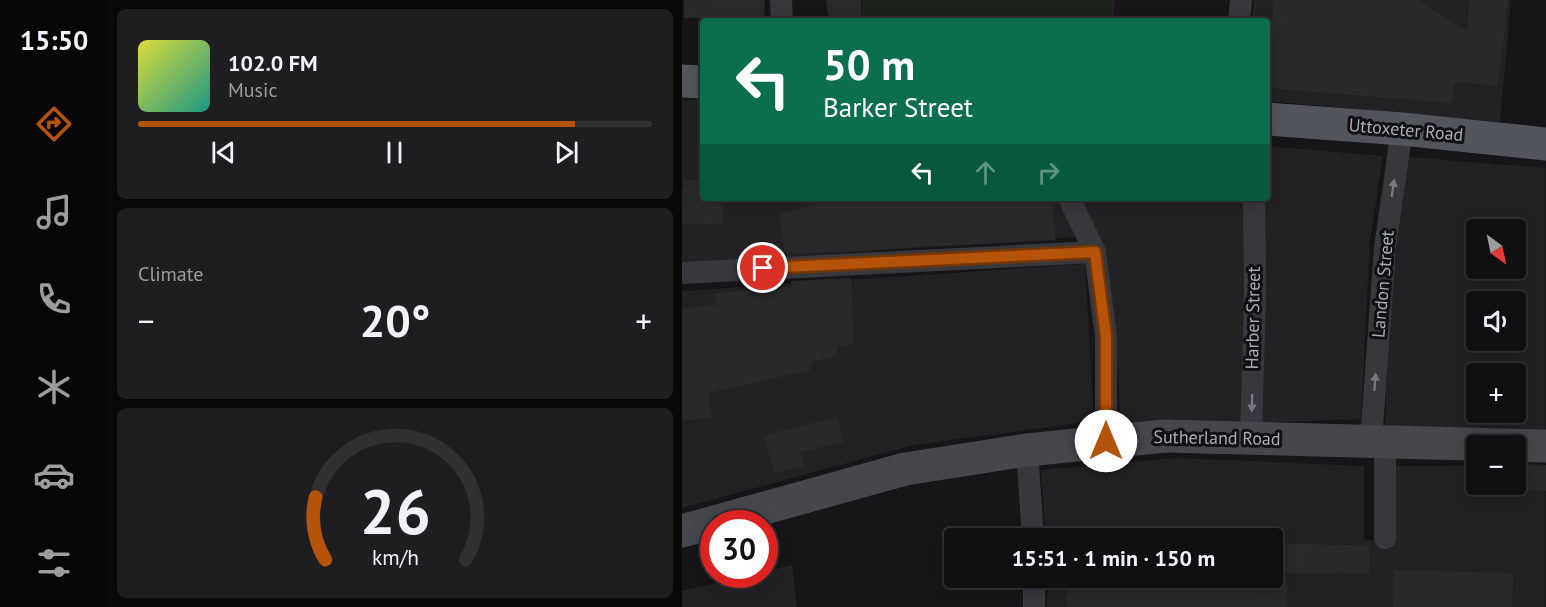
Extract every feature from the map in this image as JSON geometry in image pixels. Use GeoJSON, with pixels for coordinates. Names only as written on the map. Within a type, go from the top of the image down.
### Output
{"type":"FeatureCollection","features":[{"type":"Feature","properties":{"kind":"main road"},"geometry":{"type":"LineString","coordinates":[[682,81],[700,82]]}},
{"type":"Feature","properties":{"kind":"main road","name":"Uttoxeter Road"},"geometry":{"type":"LineString","coordinates":[[1270,119],[1402,129],[1546,144]]}},
{"type":"Feature","properties":{"kind":"street"},"geometry":{"type":"LineString","coordinates":[[781,0],[782,18]]}},
{"type":"Feature","properties":{"kind":"street"},"geometry":{"type":"LineString","coordinates":[[1239,18],[1241,0]]}},
{"type":"Feature","properties":{"kind":"street","name":"Landon Street"},"geometry":{"type":"LineString","coordinates":[[1385,538],[1378,441],[1385,248],[1402,129]]}},
{"type":"Feature","properties":{"kind":"street"},"geometry":{"type":"LineString","coordinates":[[1070,201],[1095,252],[1106,337],[1106,441]]}},
{"type":"Feature","properties":{"kind":"street","name":"Harber Street"},"geometry":{"type":"LineString","coordinates":[[1251,439],[1255,292],[1254,201]]}},
{"type":"Feature","properties":{"kind":"street"},"geometry":{"type":"LineString","coordinates":[[682,273],[1095,252]]}},
{"type":"Feature","properties":{"kind":"street","name":"Sutherland Road"},"geometry":{"type":"LineString","coordinates":[[682,531],[905,468],[1106,441],[1165,436],[1546,446]]}},
{"type":"Feature","properties":{"kind":"street"},"geometry":{"type":"LineString","coordinates":[[1027,450],[1032,528]]}},
{"type":"Feature","properties":{"kind":"street"},"geometry":{"type":"LineString","coordinates":[[1034,588],[1034,607]]}},
{"type":"Feature","properties":{"kind":"shaded area"},"geometry":{"type":"Polygon","coordinates":[[[862,0],[1115,0],[1113,18],[862,18],[862,0]]]}},
{"type":"Feature","properties":{"kind":"shaded area"},"geometry":{"type":"Polygon","coordinates":[[[1254,0],[1511,0],[1500,122],[1270,101],[1270,18],[1252,18],[1254,0]]]}},
{"type":"Feature","properties":{"kind":"shaded area"},"geometry":{"type":"Polygon","coordinates":[[[682,100],[700,100],[700,201],[1062,201],[1075,237],[682,264],[682,100]]]}},
{"type":"Feature","properties":{"kind":"shaded area"},"geometry":{"type":"Polygon","coordinates":[[[1270,146],[1383,156],[1370,240],[1361,419],[1121,428],[1116,340],[1079,201],[1270,201],[1270,146]]]}},
{"type":"Feature","properties":{"kind":"shaded area"},"geometry":{"type":"Polygon","coordinates":[[[1408,157],[1545,168],[1545,429],[1385,426],[1389,306],[1408,157]]]}},
{"type":"Feature","properties":{"kind":"shaded area"},"geometry":{"type":"Polygon","coordinates":[[[1085,264],[1094,421],[914,445],[682,508],[682,291],[1085,264]]]}},
{"type":"Feature","properties":{"kind":"shaded area"},"geometry":{"type":"Polygon","coordinates":[[[1176,458],[1364,466],[1364,540],[1394,542],[1396,466],[1466,466],[1466,495],[1526,495],[1526,467],[1545,467],[1545,607],[1047,607],[1048,588],[1283,588],[1283,528],[1045,528],[1041,470],[1176,458]]]}},
{"type":"Feature","properties":{"kind":"shaded area"},"geometry":{"type":"Polygon","coordinates":[[[792,565],[797,607],[682,607],[682,591],[700,587],[778,588],[778,568],[792,565]]]}},
{"type":"Feature","properties":{"kind":"building"},"geometry":{"type":"Polygon","coordinates":[[[684,0],[765,0],[764,18],[684,18],[684,0]]]}},
{"type":"Feature","properties":{"kind":"building"},"geometry":{"type":"Polygon","coordinates":[[[826,0],[861,0],[861,18],[829,18],[826,0]]]}},
{"type":"Feature","properties":{"kind":"building"},"geometry":{"type":"Polygon","coordinates":[[[1274,0],[1418,0],[1467,31],[1470,0],[1508,0],[1498,86],[1454,82],[1452,103],[1270,88],[1274,0]]]}},
{"type":"Feature","properties":{"kind":"building"},"geometry":{"type":"Polygon","coordinates":[[[684,180],[700,180],[700,201],[723,201],[723,224],[682,224],[682,188],[684,188],[684,180]]]}},
{"type":"Feature","properties":{"kind":"building"},"geometry":{"type":"Polygon","coordinates":[[[827,201],[1053,201],[1055,240],[786,254],[779,214],[827,201]]]}},
{"type":"Feature","properties":{"kind":"building"},"geometry":{"type":"Polygon","coordinates":[[[851,278],[854,344],[837,346],[837,357],[813,361],[810,370],[709,393],[711,418],[682,421],[682,308],[716,305],[715,293],[792,287],[791,281],[851,278]]]}},
{"type":"Feature","properties":{"kind":"building"},"geometry":{"type":"Polygon","coordinates":[[[837,417],[843,442],[801,452],[804,466],[774,473],[764,435],[837,417]]]}},
{"type":"Feature","properties":{"kind":"building"},"geometry":{"type":"Polygon","coordinates":[[[1526,464],[1546,465],[1546,491],[1526,489],[1526,464]]]}},
{"type":"Feature","properties":{"kind":"building"},"geometry":{"type":"Polygon","coordinates":[[[1283,543],[1369,546],[1369,574],[1283,573],[1283,543]]]}},
{"type":"Feature","properties":{"kind":"building"},"geometry":{"type":"Polygon","coordinates":[[[1394,570],[1513,573],[1512,607],[1393,607],[1394,570]]]}},
{"type":"Feature","properties":{"kind":"building"},"geometry":{"type":"Polygon","coordinates":[[[1283,578],[1287,578],[1287,607],[1067,607],[1067,588],[1283,588],[1283,578]]]}},
{"type":"Feature","properties":{"kind":"route"},"geometry":{"type":"LineString","coordinates":[[763,268],[1095,252],[1106,337],[1106,441]]}}]}
